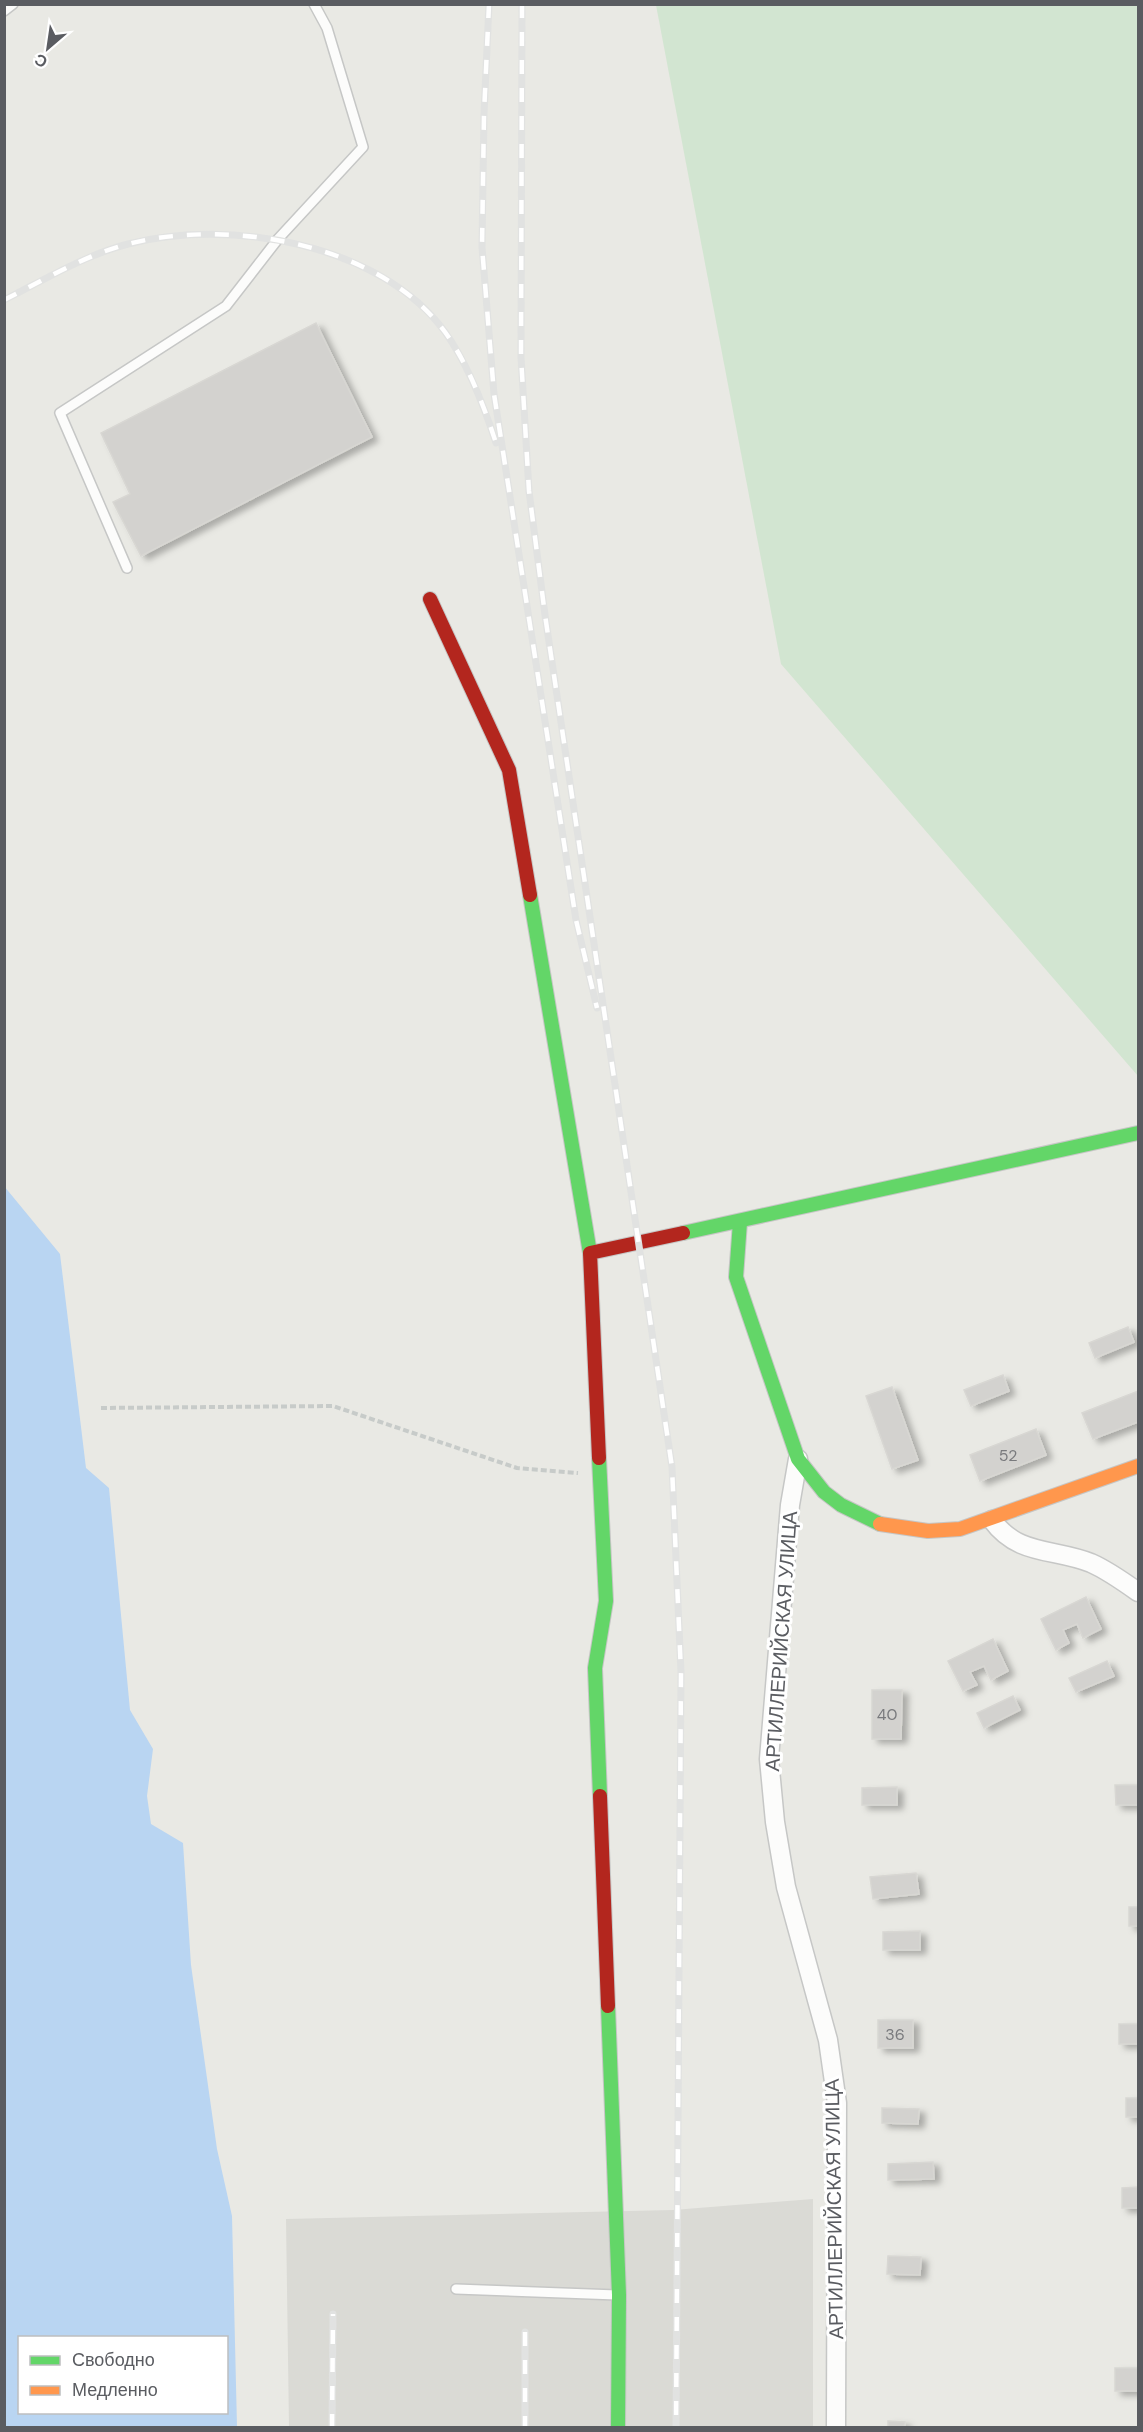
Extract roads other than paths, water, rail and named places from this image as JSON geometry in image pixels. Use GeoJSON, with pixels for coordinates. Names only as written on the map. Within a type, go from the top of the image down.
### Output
{"type":"FeatureCollection","features":[{"type":"Feature","properties":{"kind":"street"},"geometry":{"type":"LineString","coordinates":[[430,599],[509,770],[590,1253],[603,1475],[606,1601],[595,1668],[619,2295],[618,2427]]}},
{"type":"Feature","properties":{"kind":"street"},"geometry":{"type":"LineString","coordinates":[[590,1253],[740,1222],[1138,1133]]}},
{"type":"Feature","properties":{"kind":"street","name":"АРТИЛЛЕРИЙСКАЯ УЛИЦА"},"geometry":{"type":"LineString","coordinates":[[740,1222],[736,1277],[798,1459],[824,1492],[841,1505],[875,1522],[928,1532],[960,1529],[992,1520],[1138,1466]]}},
{"type":"Feature","properties":{"kind":"street","name":"АРТИЛЛЕРИЙСКАЯ УЛИЦА"},"geometry":{"type":"LineString","coordinates":[[798,1459],[790,1505],[769,1759],[786,1887],[828,2040],[837,2103],[837,2427]]}},
{"type":"Feature","properties":{"kind":"street"},"geometry":{"type":"LineString","coordinates":[[992,1520],[1002,1534],[1015,1542],[1091,1564],[1138,1592]]}},
{"type":"Feature","properties":{"kind":"lane"},"geometry":{"type":"LineString","coordinates":[[4,11],[13,4]]}},
{"type":"Feature","properties":{"kind":"lane"},"geometry":{"type":"LineString","coordinates":[[127,568],[60,413],[226,306],[278,239],[363,147],[327,28],[314,4]]}},
{"type":"Feature","properties":{"kind":"lane"},"geometry":{"type":"LineString","coordinates":[[456,2289],[619,2295]]}},
{"type":"Feature","properties":{"kind":"water"},"geometry":{"type":"Polygon","coordinates":[[[4,1186],[60,1254],[86,1468],[109,1488],[130,1710],[153,1749],[147,1796],[151,1824],[183,1843],[191,1965],[217,2149],[232,2216],[237,2427],[5,2427],[4,1186]]]}},
{"type":"Feature","properties":{"kind":"railway"},"geometry":{"type":"LineString","coordinates":[[489,4],[484,114],[482,247],[494,394],[576,920],[597,1008]]}},
{"type":"Feature","properties":{"kind":"railway"},"geometry":{"type":"LineString","coordinates":[[522,4],[521,357],[529,491],[545,615],[672,1467],[681,1673],[676,2428]]}},
{"type":"Feature","properties":{"kind":"railway"},"geometry":{"type":"LineString","coordinates":[[4,300],[80,261],[128,244],[168,237],[211,234],[256,237],[300,245],[343,258],[382,277],[417,302],[445,332],[461,358],[481,400],[496,443]]}},
{"type":"Feature","properties":{"kind":"railway"},"geometry":{"type":"LineString","coordinates":[[332,2428],[333,2314]]}},
{"type":"Feature","properties":{"kind":"railway"},"geometry":{"type":"LineString","coordinates":[[525,2332],[525,2428]]}}]}
